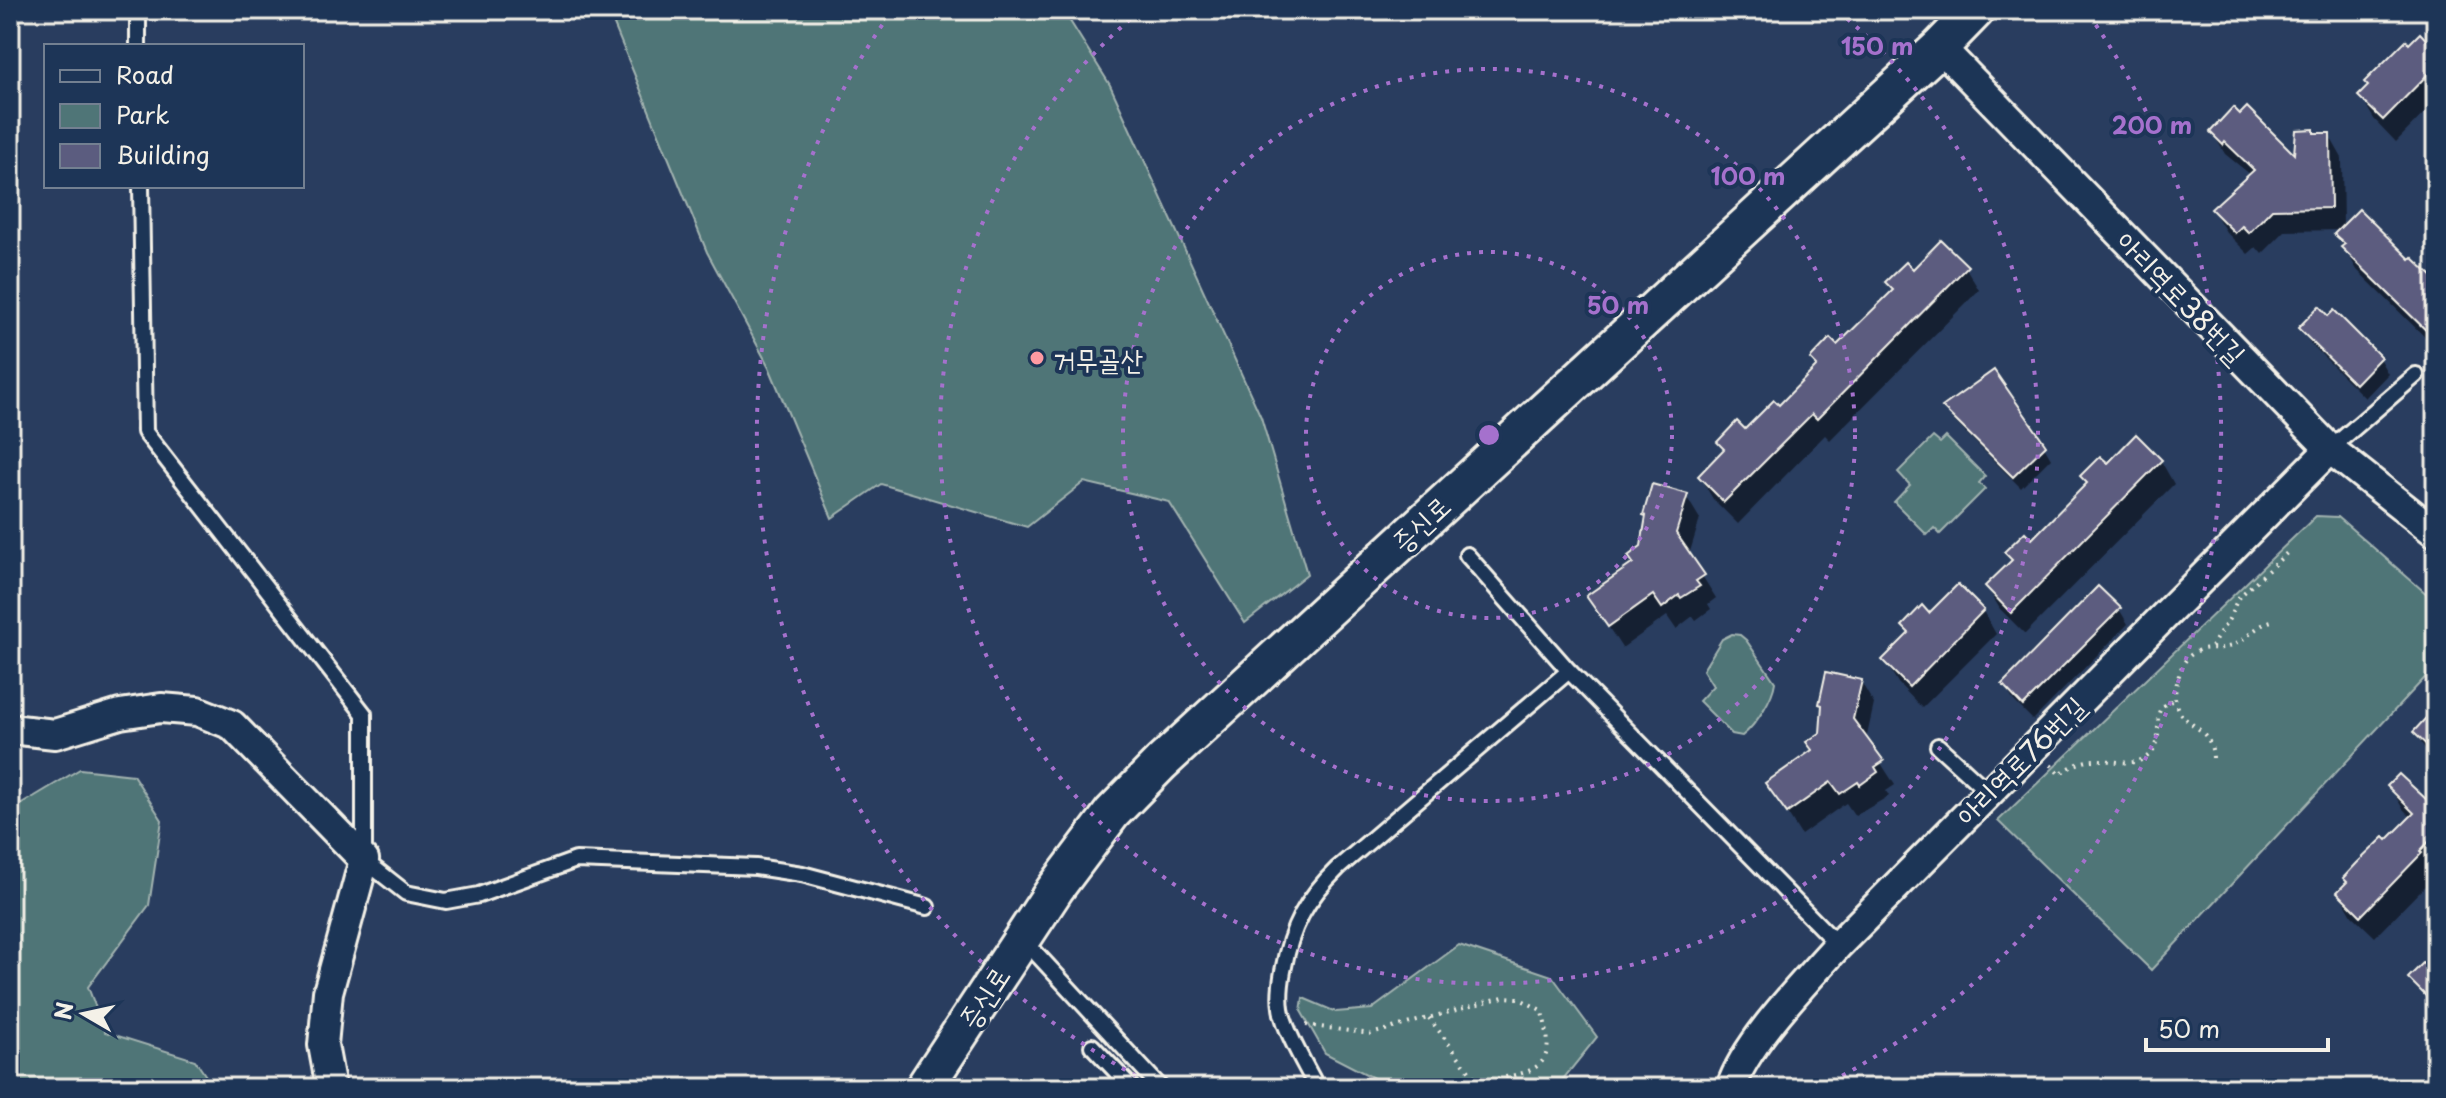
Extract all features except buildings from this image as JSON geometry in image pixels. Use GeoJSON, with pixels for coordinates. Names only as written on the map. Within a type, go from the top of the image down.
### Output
{"type":"FeatureCollection","features":[{"type":"Feature","properties":{"kind":"street","name":"증신로"},"geometry":{"type":"LineString","coordinates":[[924,1088],[1022,938],[1112,813],[1161,763],[1940,47],[1976,10]]}},
{"type":"Feature","properties":{"kind":"street","name":"아리역로38번길"},"geometry":{"type":"LineString","coordinates":[[1940,47],[2330,449],[2436,533]]}},
{"type":"Feature","properties":{"kind":"street","name":"아리역로76번길"},"geometry":{"type":"LineString","coordinates":[[1731,1088],[1755,1045],[1838,945],[2330,449]]}},
{"type":"Feature","properties":{"kind":"street"},"geometry":{"type":"LineString","coordinates":[[10,729],[55,734],[120,714],[161,708],[197,711],[232,725],[364,860],[328,992],[323,1045],[331,1088]]}},
{"type":"Feature","properties":{"kind":"lane"},"geometry":{"type":"LineString","coordinates":[[138,10],[138,44]]}},
{"type":"Feature","properties":{"kind":"lane"},"geometry":{"type":"LineString","coordinates":[[141,188],[145,432],[364,714],[364,860],[406,893],[446,901],[479,895],[576,860],[756,867],[802,874],[927,907]]}},
{"type":"Feature","properties":{"kind":"lane"},"geometry":{"type":"LineString","coordinates":[[2330,449],[2416,375]]}},
{"type":"Feature","properties":{"kind":"lane"},"geometry":{"type":"LineString","coordinates":[[1467,555],[1569,671],[1838,945]]}},
{"type":"Feature","properties":{"kind":"lane"},"geometry":{"type":"LineString","coordinates":[[1317,1088],[1284,1021],[1280,986],[1288,940],[1298,919],[1321,884],[1569,671]]}},
{"type":"Feature","properties":{"kind":"lane"},"geometry":{"type":"LineString","coordinates":[[1938,746],[1988,792]]}},
{"type":"Feature","properties":{"kind":"lane"},"geometry":{"type":"LineString","coordinates":[[1022,938],[1161,1088]]}},
{"type":"Feature","properties":{"kind":"lane"},"geometry":{"type":"LineString","coordinates":[[1092,1046],[1132,1088]]}},
{"type":"Feature","properties":{"kind":"path"},"geometry":{"type":"LineString","coordinates":[[2211,647],[2238,598],[2288,552]]}},
{"type":"Feature","properties":{"kind":"path"},"geometry":{"type":"LineString","coordinates":[[2213,758],[2213,746],[2208,737],[2179,714],[2175,700],[2183,663],[2200,649],[2229,647],[2261,624],[2276,620]]}},
{"type":"Feature","properties":{"kind":"path"},"geometry":{"type":"LineString","coordinates":[[2059,774],[2072,766],[2091,761],[2142,761],[2158,746],[2157,712],[2162,705],[2175,700]]}},
{"type":"Feature","properties":{"kind":"path"},"geometry":{"type":"LineString","coordinates":[[1284,1021],[1354,1034],[1371,1034],[1503,997],[1518,998],[1541,1010],[1548,1050],[1544,1062],[1532,1071],[1478,1085],[1429,1018]]}},
{"type":"Feature","properties":{"kind":"green space"},"geometry":{"type":"Polygon","coordinates":[[[608,10],[1063,10],[1110,85],[1261,417],[1307,574],[1245,623],[1169,502],[1084,482],[1027,527],[881,484],[832,518],[769,367],[707,252],[608,10]]]}},
{"type":"Feature","properties":{"kind":"green space"},"geometry":{"type":"Polygon","coordinates":[[[1933,437],[1940,443],[1946,437],[1985,476],[1979,483],[1985,489],[1940,534],[1934,528],[1927,535],[1894,502],[1910,485],[1898,472],[1933,437]]]}},
{"type":"Feature","properties":{"kind":"green space"},"geometry":{"type":"Polygon","coordinates":[[[2316,516],[2338,517],[2436,602],[2436,666],[2151,970],[1998,821],[2316,516]]]}},
{"type":"Feature","properties":{"kind":"green space"},"geometry":{"type":"Polygon","coordinates":[[[1732,634],[1746,640],[1775,682],[1763,711],[1742,736],[1732,734],[1699,701],[1713,686],[1703,670],[1722,639],[1732,634]]]}},
{"type":"Feature","properties":{"kind":"green space"},"geometry":{"type":"Polygon","coordinates":[[[80,769],[133,775],[162,820],[149,905],[88,987],[105,1032],[195,1060],[214,1088],[10,1088],[10,811],[80,769]]]}},
{"type":"Feature","properties":{"kind":"green space"},"geometry":{"type":"Polygon","coordinates":[[[1459,945],[1552,976],[1597,1037],[1556,1088],[1393,1088],[1325,1053],[1301,1011],[1303,998],[1336,1012],[1372,1009],[1459,945]]]}},
{"type":"Feature","properties":{"kind":"place","name":"거무골산"},"geometry":{"type":"Point","coordinates":[1037,358]}}]}
